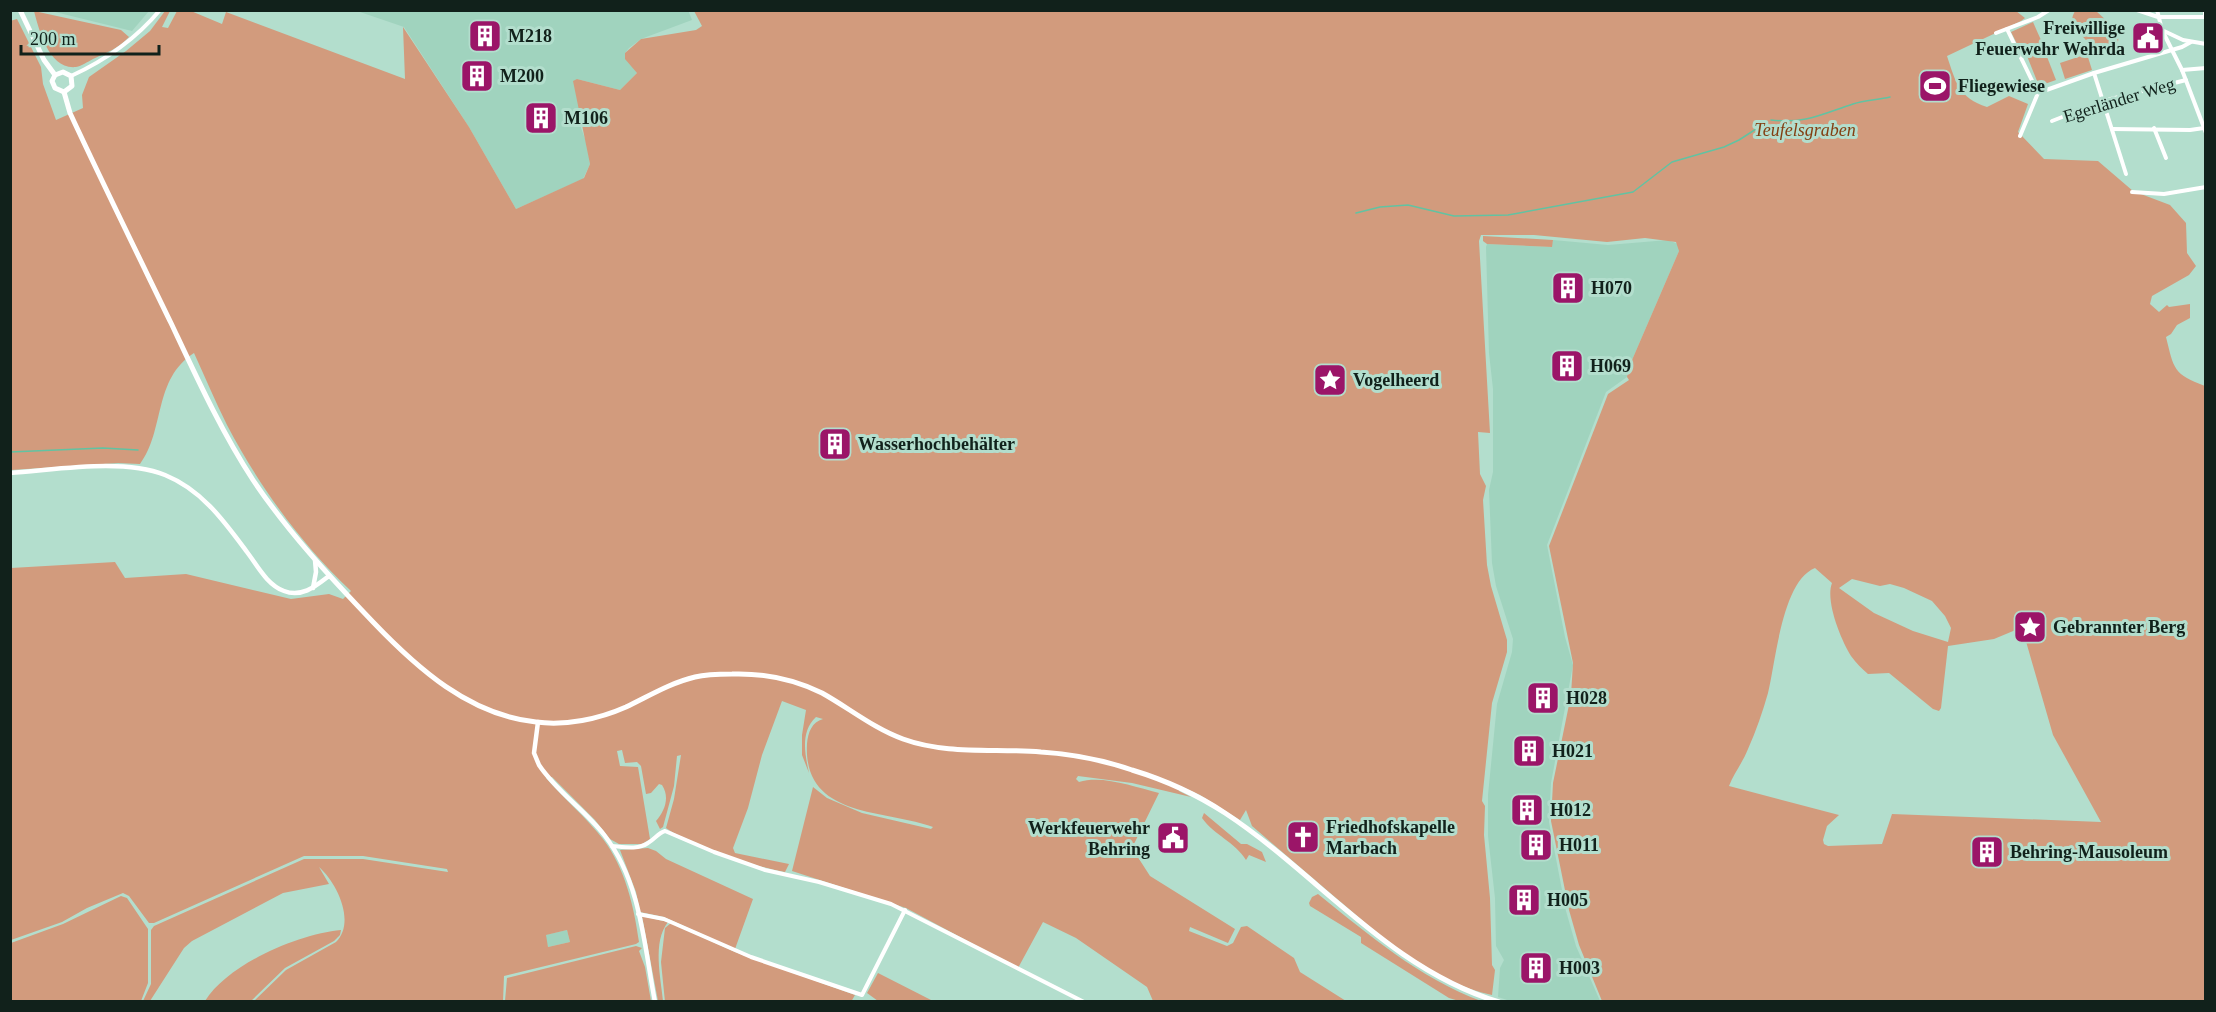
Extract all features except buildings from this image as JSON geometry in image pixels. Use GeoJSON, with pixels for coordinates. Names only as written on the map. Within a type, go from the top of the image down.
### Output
{"type":"FeatureCollection","features":[{"type":"Feature","properties":{"kind":"main road"},"geometry":{"type":"LineString","coordinates":[[20,10],[44,60],[55,75]]}},
{"type":"Feature","properties":{"kind":"main road"},"geometry":{"type":"LineString","coordinates":[[63,72],[71,76],[72,86],[64,92],[55,88],[52,81],[55,75],[63,72]]}},
{"type":"Feature","properties":{"kind":"main road"},"geometry":{"type":"LineString","coordinates":[[64,92],[66,104],[80,134],[227,435],[250,476],[282,522],[329,576],[396,646],[455,693],[496,713],[538,722],[573,722],[626,707],[654,692],[694,677],[735,673],[775,677],[811,688],[872,724],[901,738],[919,743],[950,748],[1041,752],[1084,757],[1114,764],[1163,781],[1223,812],[1418,964],[1451,983],[1499,1002]]}},
{"type":"Feature","properties":{"kind":"street"},"geometry":{"type":"LineString","coordinates":[[71,76],[122,48],[143,30],[160,10]]}},
{"type":"Feature","properties":{"kind":"street"},"geometry":{"type":"LineString","coordinates":[[1996,33],[2038,17],[2049,10]]}},
{"type":"Feature","properties":{"kind":"street"},"geometry":{"type":"LineString","coordinates":[[2137,10],[2158,17],[2205,17],[2205,10]]}},
{"type":"Feature","properties":{"kind":"street"},"geometry":{"type":"LineString","coordinates":[[2112,129],[2205,130],[2182,70],[2162,30],[2157,10]]}},
{"type":"Feature","properties":{"kind":"street"},"geometry":{"type":"LineString","coordinates":[[2007,29],[2038,93]]}},
{"type":"Feature","properties":{"kind":"street"},"geometry":{"type":"LineString","coordinates":[[2162,30],[2177,38],[2205,44]]}},
{"type":"Feature","properties":{"kind":"street"},"geometry":{"type":"LineString","coordinates":[[2020,136],[2038,93],[2191,42]]}},
{"type":"Feature","properties":{"kind":"street"},"geometry":{"type":"LineString","coordinates":[[2182,70],[2205,68]]}},
{"type":"Feature","properties":{"kind":"street"},"geometry":{"type":"LineString","coordinates":[[2094,73],[2126,174]]}},
{"type":"Feature","properties":{"kind":"street","name":"Egerländer Weg"},"geometry":{"type":"LineString","coordinates":[[2052,121],[2103,101],[2186,80]]}},
{"type":"Feature","properties":{"kind":"street"},"geometry":{"type":"LineString","coordinates":[[2154,128],[2166,158]]}},
{"type":"Feature","properties":{"kind":"street"},"geometry":{"type":"LineString","coordinates":[[2132,192],[2164,194],[2205,188]]}},
{"type":"Feature","properties":{"kind":"street"},"geometry":{"type":"LineString","coordinates":[[10,473],[117,466],[140,468],[164,474],[190,488],[214,509],[275,586],[292,593],[302,593],[329,576]]}},
{"type":"Feature","properties":{"kind":"street"},"geometry":{"type":"LineString","coordinates":[[313,588],[316,572],[315,560]]}},
{"type":"Feature","properties":{"kind":"street"},"geometry":{"type":"LineString","coordinates":[[538,722],[534,753],[539,765],[592,821],[612,846],[627,874],[638,914],[655,1002]]}},
{"type":"Feature","properties":{"kind":"street"},"geometry":{"type":"LineString","coordinates":[[612,846],[641,847],[653,840],[661,831],[665,831],[740,862],[847,890],[905,910],[1084,1002]]}},
{"type":"Feature","properties":{"kind":"street"},"geometry":{"type":"LineString","coordinates":[[638,914],[664,919],[736,951],[862,995],[905,910]]}},
{"type":"Feature","properties":{"kind":"shaded area"},"geometry":{"type":"Polygon","coordinates":[[[149,10],[132,31],[51,11],[149,10]]]}},
{"type":"Feature","properties":{"kind":"shaded area"},"geometry":{"type":"Polygon","coordinates":[[[688,10],[692,20],[641,39],[629,48],[625,53],[637,73],[620,90],[577,79],[581,128],[587,144],[590,164],[583,179],[516,209],[469,127],[404,27],[357,11],[688,10]]]}},
{"type":"Feature","properties":{"kind":"shaded area"},"geometry":{"type":"Polygon","coordinates":[[[1553,240],[1608,245],[1668,240],[1678,244],[1679,251],[1629,367],[1627,377],[1606,392],[1547,545],[1565,637],[1573,665],[1551,783],[1549,822],[1566,911],[1576,946],[1600,1001],[1513,1002],[1498,997],[1500,968],[1504,960],[1496,946],[1495,898],[1488,836],[1488,795],[1497,704],[1512,652],[1513,639],[1496,586],[1492,563],[1489,490],[1493,472],[1493,389],[1489,353],[1486,247],[1487,244],[1551,247],[1553,240]]]}},
{"type":"Feature","properties":{"kind":"shaded area"},"geometry":{"type":"Polygon","coordinates":[[[567,930],[570,942],[548,947],[545,935],[567,930]]]}},
{"type":"Feature","properties":{"kind":"green space"},"geometry":{"type":"Polygon","coordinates":[[[34,11],[121,30],[129,37],[117,47],[82,65],[67,66],[52,56],[42,38],[34,11]]]}},
{"type":"Feature","properties":{"kind":"green space"},"geometry":{"type":"Polygon","coordinates":[[[165,11],[170,11],[162,27],[168,28],[177,11],[191,11],[222,24],[226,12],[405,79],[403,27],[469,127],[516,209],[584,178],[590,164],[573,81],[577,79],[620,90],[637,73],[625,59],[625,53],[641,39],[696,30],[702,26],[694,11],[2016,11],[2025,18],[1947,56],[1953,74],[1964,94],[1987,107],[2009,96],[2028,104],[2018,132],[2044,159],[2098,161],[2133,191],[2170,205],[2186,223],[2187,253],[2196,266],[2189,275],[2152,296],[2150,304],[2159,312],[2167,305],[2169,307],[2190,304],[2190,318],[2177,325],[2166,337],[2176,369],[2187,378],[2205,386],[2205,1001],[1602,1001],[1579,945],[1569,910],[1551,821],[1553,783],[1571,695],[1573,663],[1549,546],[1608,394],[1629,380],[1627,377],[1629,367],[1679,251],[1676,242],[1645,238],[1607,242],[1534,235],[1481,235],[1479,241],[1490,433],[1478,432],[1480,474],[1486,486],[1483,500],[1487,565],[1507,640],[1507,652],[1492,703],[1482,801],[1485,806],[1484,835],[1490,898],[1492,965],[1495,970],[1492,995],[1449,980],[1428,969],[1390,942],[1252,826],[1246,810],[1240,820],[1200,795],[1180,786],[1179,791],[1191,797],[1132,783],[1078,776],[1076,779],[1079,782],[1108,781],[1159,793],[1132,848],[1150,876],[1235,929],[1228,943],[1190,927],[1189,931],[1227,946],[1233,943],[1241,927],[1247,926],[1294,958],[1300,972],[1346,1001],[1153,1001],[1147,987],[1076,938],[1043,922],[1018,968],[906,908],[792,871],[813,787],[827,798],[862,813],[931,829],[933,827],[850,807],[832,798],[818,786],[809,768],[808,735],[813,725],[823,719],[816,717],[806,736],[805,751],[809,773],[802,755],[806,710],[782,701],[762,755],[748,808],[733,848],[735,853],[789,864],[785,872],[724,855],[666,828],[674,799],[681,755],[677,756],[674,786],[663,827],[660,829],[656,821],[662,813],[666,799],[662,785],[659,784],[651,793],[646,794],[641,766],[637,762],[625,763],[622,750],[617,751],[620,766],[638,767],[650,839],[642,844],[619,844],[610,839],[595,820],[552,777],[546,778],[611,850],[627,888],[639,942],[504,976],[503,1001],[254,1001],[286,970],[336,942],[342,934],[344,914],[342,903],[338,892],[319,867],[329,884],[283,893],[192,941],[184,948],[150,1001],[143,1001],[151,984],[151,930],[154,926],[304,859],[363,859],[448,872],[447,869],[363,856],[304,856],[154,923],[149,923],[129,896],[123,893],[87,908],[62,922],[11,940],[11,568],[115,562],[125,578],[186,574],[291,599],[329,594],[343,599],[351,591],[298,534],[267,492],[239,448],[194,353],[181,364],[165,391],[148,451],[140,464],[118,463],[11,470],[10,21],[17,19],[41,67],[43,84],[56,120],[83,108],[82,95],[89,77],[150,31],[165,11]],[[1815,568],[1804,576],[1795,589],[1782,623],[1768,693],[1759,721],[1746,754],[1729,786],[1839,815],[1827,826],[1823,840],[1828,846],[1882,844],[1892,814],[2101,822],[2053,735],[2023,631],[2018,629],[1994,639],[1948,646],[1939,711],[1933,709],[1889,673],[1868,674],[1861,668],[1847,649],[1835,620],[1830,591],[1832,583],[1815,568]],[[1852,579],[1839,588],[1874,613],[1913,631],[1948,642],[1951,628],[1945,616],[1932,601],[1890,584],[1880,586],[1852,579]],[[567,930],[546,935],[548,947],[570,942],[567,930]]]}},
{"type":"Feature","properties":{"kind":"green space"},"geometry":{"type":"Polygon","coordinates":[[[2075,11],[2096,11],[2113,27],[2118,43],[2111,52],[2102,53],[2077,30],[2072,19],[2075,11]]]}},
{"type":"Feature","properties":{"kind":"green space"},"geometry":{"type":"Polygon","coordinates":[[[2033,22],[2044,47],[2023,56],[2011,32],[2033,22]]]}},
{"type":"Feature","properties":{"kind":"green space"},"geometry":{"type":"Polygon","coordinates":[[[2044,49],[2056,80],[2039,86],[2027,56],[2044,49]]]}},
{"type":"Feature","properties":{"kind":"green space"},"geometry":{"type":"Polygon","coordinates":[[[2087,54],[2092,70],[2065,79],[2060,63],[2087,54]]]}},
{"type":"Feature","properties":{"kind":"green space"},"geometry":{"type":"Polygon","coordinates":[[[1483,236],[1553,240],[1552,247],[1487,244],[1483,241],[1483,236]]]}},
{"type":"Feature","properties":{"kind":"green space"},"geometry":{"type":"Polygon","coordinates":[[[1204,813],[1241,844],[1247,844],[1262,852],[1266,862],[1249,855],[1246,860],[1236,848],[1207,824],[1202,818],[1204,813]]]}},
{"type":"Feature","properties":{"kind":"green space"},"geometry":{"type":"Polygon","coordinates":[[[648,848],[666,859],[753,899],[735,949],[664,917],[640,912],[636,892],[620,850],[648,848]]]}},
{"type":"Feature","properties":{"kind":"green space"},"geometry":{"type":"Polygon","coordinates":[[[1318,894],[1416,968],[1481,1001],[1459,1001],[1449,998],[1361,943],[1361,937],[1310,906],[1312,897],[1318,894]]]}},
{"type":"Feature","properties":{"kind":"green space"},"geometry":{"type":"Polygon","coordinates":[[[121,896],[127,898],[148,929],[148,983],[141,1001],[11,1001],[11,943],[63,924],[121,896]]]}},
{"type":"Feature","properties":{"kind":"green space"},"geometry":{"type":"Polygon","coordinates":[[[642,916],[668,922],[663,930],[659,950],[663,1001],[658,1001],[642,916]]]}},
{"type":"Feature","properties":{"kind":"green space"},"geometry":{"type":"Polygon","coordinates":[[[671,923],[735,952],[855,995],[851,1002],[665,1002],[661,962],[665,928],[671,923]]]}},
{"type":"Feature","properties":{"kind":"green space"},"geometry":{"type":"Polygon","coordinates":[[[341,930],[340,935],[334,941],[285,968],[251,1001],[205,1001],[230,975],[265,953],[285,944],[341,930]]]}},
{"type":"Feature","properties":{"kind":"green space"},"geometry":{"type":"Polygon","coordinates":[[[636,946],[642,948],[639,951],[645,967],[651,1001],[505,1001],[507,978],[636,946]]]}},
{"type":"Feature","properties":{"kind":"green space"},"geometry":{"type":"Polygon","coordinates":[[[878,973],[933,1001],[878,1001],[867,993],[878,973]]]}},
{"type":"Feature","properties":{"kind":"waterway","name":"Teufelsgraben"},"geometry":{"type":"LineString","coordinates":[[1771,120],[1794,121],[1823,115],[1858,103],[1890,97]]}},
{"type":"Feature","properties":{"kind":"waterway","name":"Teufelsgraben"},"geometry":{"type":"LineString","coordinates":[[1356,213],[1380,207],[1408,205],[1454,216],[1508,215],[1633,192],[1672,162],[1724,147],[1767,122]]}},
{"type":"Feature","properties":{"kind":"waterway"},"geometry":{"type":"LineString","coordinates":[[10,452],[103,448],[138,450]]}},
{"type":"Feature","properties":{"kind":"place","name":"M218"},"geometry":{"type":"Point","coordinates":[485,36]}},
{"type":"Feature","properties":{"kind":"place","name":"Freiwillige Feuerwehr Wehrda"},"geometry":{"type":"Point","coordinates":[2148,38]}},
{"type":"Feature","properties":{"kind":"place","name":"M200"},"geometry":{"type":"Point","coordinates":[477,76]}},
{"type":"Feature","properties":{"kind":"place","name":"Fliegewiese"},"geometry":{"type":"Point","coordinates":[1935,86]}},
{"type":"Feature","properties":{"kind":"place","name":"M106"},"geometry":{"type":"Point","coordinates":[541,118]}},
{"type":"Feature","properties":{"kind":"place","name":"H070"},"geometry":{"type":"Point","coordinates":[1568,288]}},
{"type":"Feature","properties":{"kind":"place","name":"H069"},"geometry":{"type":"Point","coordinates":[1567,366]}},
{"type":"Feature","properties":{"kind":"place","name":"Vogelheerd"},"geometry":{"type":"Point","coordinates":[1330,380]}},
{"type":"Feature","properties":{"kind":"place","name":"Wasserhochbehälter"},"geometry":{"type":"Point","coordinates":[835,444]}},
{"type":"Feature","properties":{"kind":"place","name":"Gebrannter Berg"},"geometry":{"type":"Point","coordinates":[2030,627]}},
{"type":"Feature","properties":{"kind":"place","name":"H028"},"geometry":{"type":"Point","coordinates":[1543,698]}},
{"type":"Feature","properties":{"kind":"place","name":"H021"},"geometry":{"type":"Point","coordinates":[1529,751]}},
{"type":"Feature","properties":{"kind":"place","name":"H012"},"geometry":{"type":"Point","coordinates":[1527,810]}},
{"type":"Feature","properties":{"kind":"place","name":"Friedhofskapelle Marbach"},"geometry":{"type":"Point","coordinates":[1303,837]}},
{"type":"Feature","properties":{"kind":"place","name":"Werkfeuerwehr Behring"},"geometry":{"type":"Point","coordinates":[1173,838]}},
{"type":"Feature","properties":{"kind":"place","name":"H011"},"geometry":{"type":"Point","coordinates":[1536,845]}},
{"type":"Feature","properties":{"kind":"place","name":"Behring-Mausoleum"},"geometry":{"type":"Point","coordinates":[1987,852]}},
{"type":"Feature","properties":{"kind":"place","name":"H005"},"geometry":{"type":"Point","coordinates":[1524,900]}},
{"type":"Feature","properties":{"kind":"place","name":"H003"},"geometry":{"type":"Point","coordinates":[1536,968]}}]}
